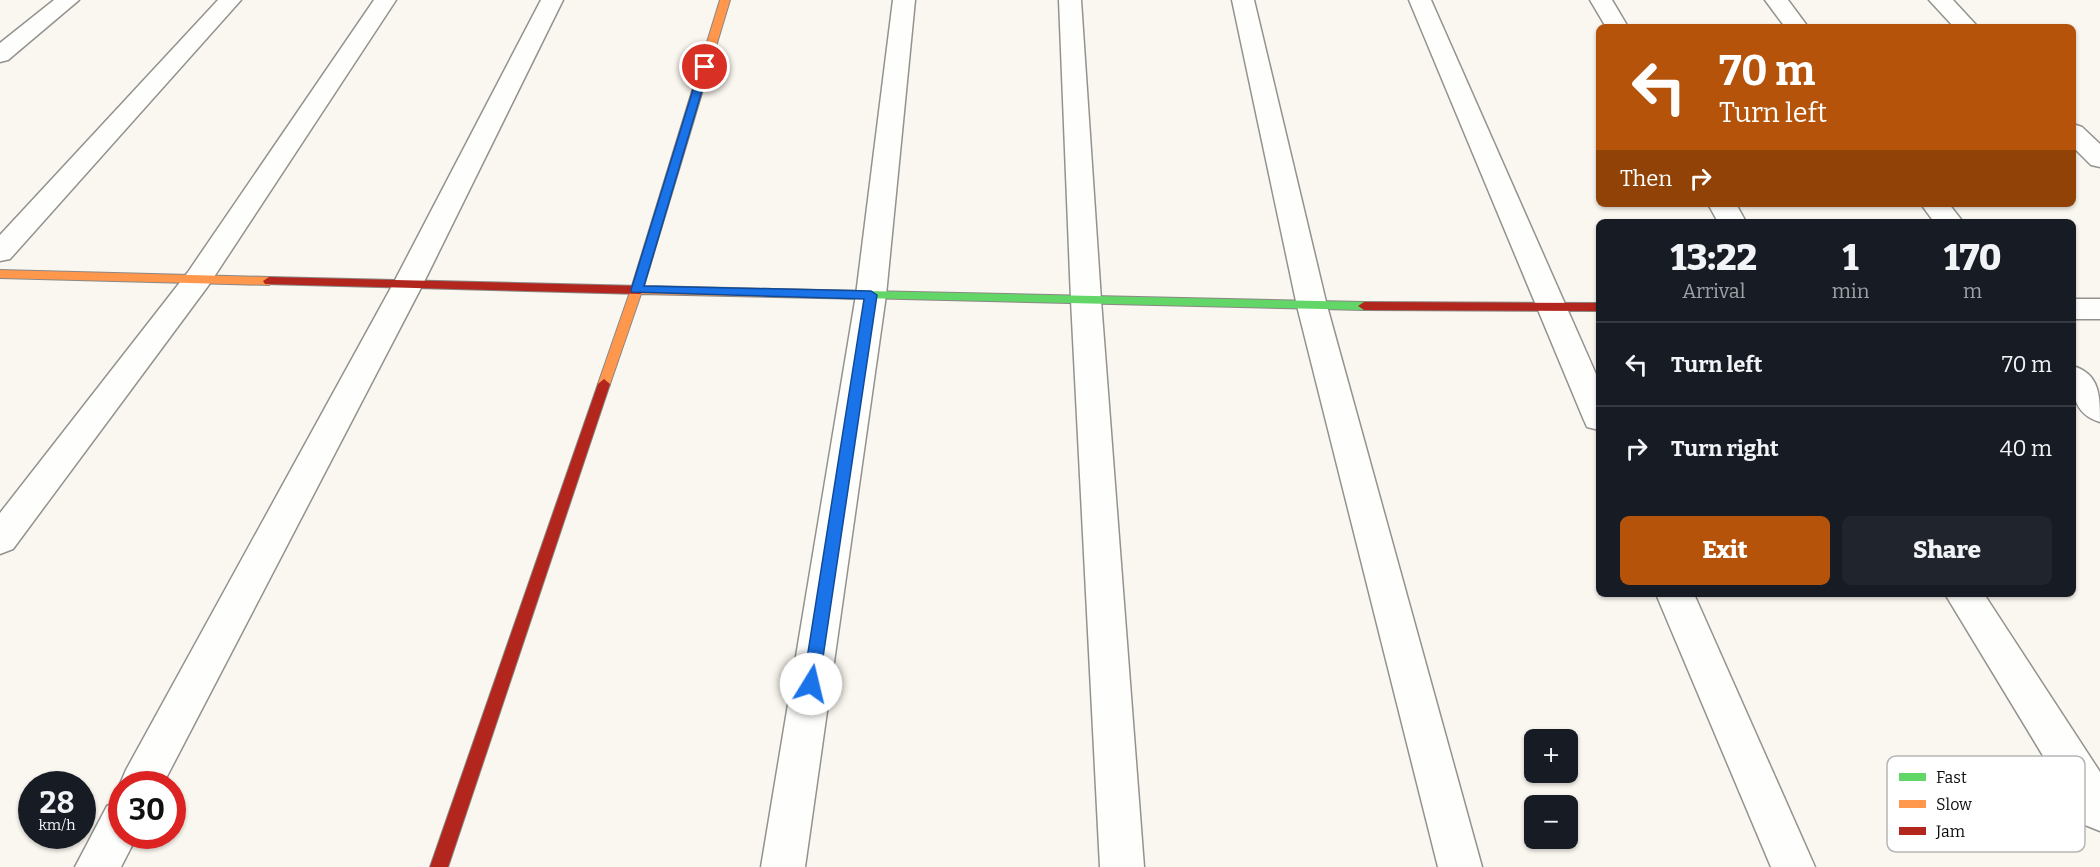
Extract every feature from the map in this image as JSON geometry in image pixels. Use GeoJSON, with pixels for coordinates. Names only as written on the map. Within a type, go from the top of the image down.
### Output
{"type":"FeatureCollection","features":[{"type":"Feature","properties":{"kind":"street"},"geometry":{"type":"LineString","coordinates":[[0,55],[68,0]]}},
{"type":"Feature","properties":{"kind":"street"},"geometry":{"type":"LineString","coordinates":[[0,252],[230,0]]}},
{"type":"Feature","properties":{"kind":"street"},"geometry":{"type":"LineString","coordinates":[[0,539],[198,279],[385,0]]}},
{"type":"Feature","properties":{"kind":"street"},"geometry":{"type":"LineString","coordinates":[[148,771],[408,284],[552,0]]}},
{"type":"Feature","properties":{"kind":"street"},"geometry":{"type":"LineString","coordinates":[[439,867],[637,290],[725,0]]}},
{"type":"Feature","properties":{"kind":"street"},"geometry":{"type":"LineString","coordinates":[[783,867],[871,295],[904,0]]}},
{"type":"Feature","properties":{"kind":"street"},"geometry":{"type":"LineString","coordinates":[[1070,0],[1086,300],[1122,867]]}},
{"type":"Feature","properties":{"kind":"street"},"geometry":{"type":"LineString","coordinates":[[1242,0],[1312,306],[1460,867]]}},
{"type":"Feature","properties":{"kind":"street"},"geometry":{"type":"LineString","coordinates":[[1420,0],[1596,411]]}},
{"type":"Feature","properties":{"kind":"street"},"geometry":{"type":"LineString","coordinates":[[1600,0],[1615,24]]}},
{"type":"Feature","properties":{"kind":"street"},"geometry":{"type":"LineString","coordinates":[[1776,0],[1795,24]]}},
{"type":"Feature","properties":{"kind":"street"},"geometry":{"type":"LineString","coordinates":[[1940,0],[1964,24]]}},
{"type":"Feature","properties":{"kind":"street"},"geometry":{"type":"LineString","coordinates":[[2076,135],[2100,159]]}},
{"type":"Feature","properties":{"kind":"street"},"geometry":{"type":"LineString","coordinates":[[1937,207],[1947,219]]}},
{"type":"Feature","properties":{"kind":"street"},"geometry":{"type":"LineString","coordinates":[[0,274],[1312,306],[1596,307]]}},
{"type":"Feature","properties":{"kind":"street"},"geometry":{"type":"LineString","coordinates":[[2076,309],[2100,309]]}},
{"type":"Feature","properties":{"kind":"street"},"geometry":{"type":"LineString","coordinates":[[2076,381],[2100,410]]}},
{"type":"Feature","properties":{"kind":"street"},"geometry":{"type":"LineString","coordinates":[[1676,597],[1793,867]]}},
{"type":"Feature","properties":{"kind":"street"},"geometry":{"type":"LineString","coordinates":[[1966,597],[2066,756]]}},
{"type":"Feature","properties":{"kind":"street"},"geometry":{"type":"LineString","coordinates":[[2085,786],[2100,810]]}},
{"type":"Feature","properties":{"kind":"street"},"geometry":{"type":"LineString","coordinates":[[97,867],[108,847]]}},
{"type":"Feature","properties":{"kind":"traffic: fast"},"geometry":{"type":"LineString","coordinates":[[866,295],[1364,306]]}},
{"type":"Feature","properties":{"kind":"traffic: slow"},"geometry":{"type":"LineString","coordinates":[[604,384],[637,289],[725,0]]}},
{"type":"Feature","properties":{"kind":"traffic: slow"},"geometry":{"type":"LineString","coordinates":[[0,274],[269,281]]}},
{"type":"Feature","properties":{"kind":"traffic: slow"},"geometry":{"type":"LineString","coordinates":[[640,290],[866,295]]}},
{"type":"Feature","properties":{"kind":"traffic: jam"},"geometry":{"type":"LineString","coordinates":[[269,281],[640,290]]}},
{"type":"Feature","properties":{"kind":"traffic: jam"},"geometry":{"type":"LineString","coordinates":[[1364,306],[1596,307]]}},
{"type":"Feature","properties":{"kind":"traffic: jam"},"geometry":{"type":"LineString","coordinates":[[439,867],[604,384]]}},
{"type":"Feature","properties":{"kind":"route"},"geometry":{"type":"LineString","coordinates":[[705,67],[637,290],[871,295],[811,684]]}}]}
